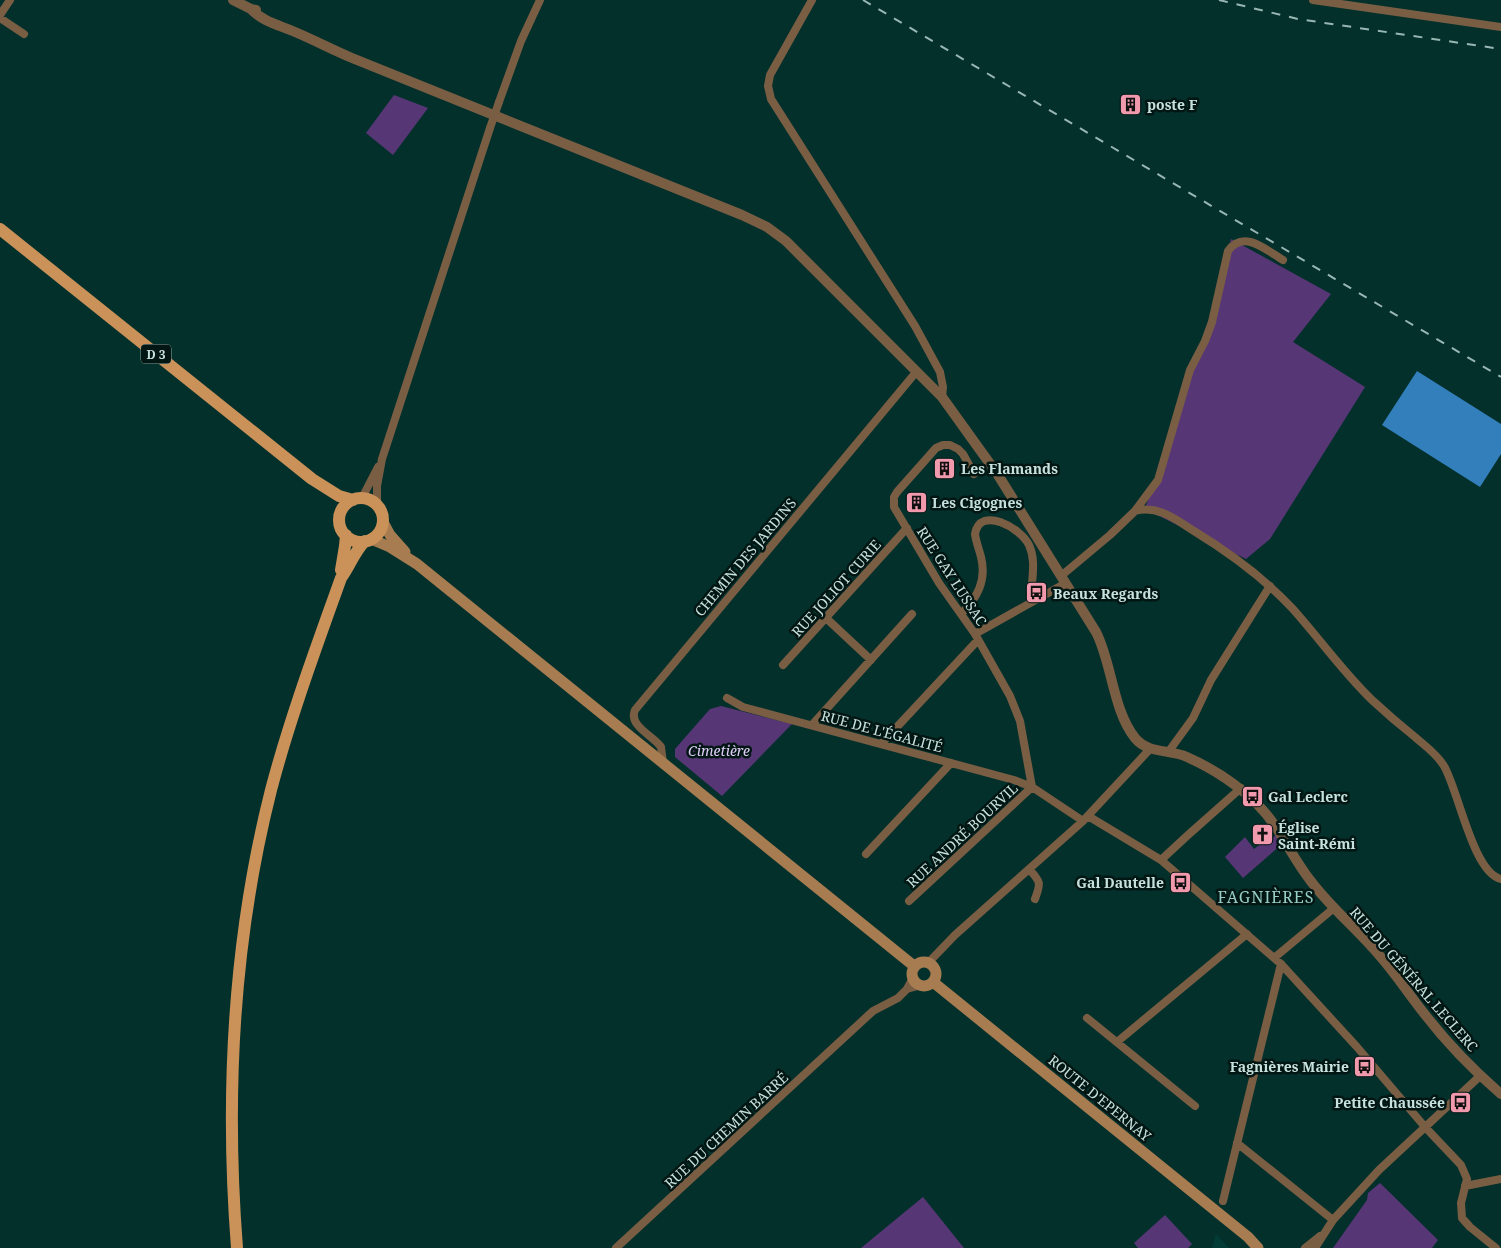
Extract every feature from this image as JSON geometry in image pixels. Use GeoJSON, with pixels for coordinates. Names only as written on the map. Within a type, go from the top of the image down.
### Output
{"type":"FeatureCollection","features":[{"type":"Feature","properties":{"kind":"main road","name":"D 3"},"geometry":{"type":"LineString","coordinates":[[0,229],[312,480],[338,496],[357,499]]}},
{"type":"Feature","properties":{"kind":"main road","name":"D 3"},"geometry":{"type":"LineString","coordinates":[[312,480],[334,505],[340,517]]}},
{"type":"Feature","properties":{"kind":"main road"},"geometry":{"type":"LineString","coordinates":[[341,578],[354,554],[368,540],[377,535],[381,529],[383,516],[377,505],[368,499],[357,499],[344,507],[340,517],[342,530],[346,535],[351,539],[368,540],[390,548],[416,564],[663,763],[916,977],[929,985],[933,982],[935,972],[928,963],[924,962],[916,977]]}},
{"type":"Feature","properties":{"kind":"main road"},"geometry":{"type":"LineString","coordinates":[[383,522],[396,542],[416,564]]}},
{"type":"Feature","properties":{"kind":"main road"},"geometry":{"type":"LineString","coordinates":[[237,1248],[231,1144],[232,1064],[237,989],[246,915],[265,818],[285,740],[341,578],[346,535]]}},
{"type":"Feature","properties":{"kind":"main road","name":"ROUTE D'EPERNAY"},"geometry":{"type":"LineString","coordinates":[[933,982],[1248,1237],[1266,1248]]}},
{"type":"Feature","properties":{"kind":"main road","name":"ROUTE D'EPERNAY"},"geometry":{"type":"LineString","coordinates":[[1248,1237],[1258,1248]]}},
{"type":"Feature","properties":{"kind":"street"},"geometry":{"type":"LineString","coordinates":[[10,0],[0,17],[24,34]]}},
{"type":"Feature","properties":{"kind":"street"},"geometry":{"type":"LineString","coordinates":[[377,505],[377,486],[382,459],[490,128],[521,41],[540,0]]}},
{"type":"Feature","properties":{"kind":"street"},"geometry":{"type":"LineString","coordinates":[[812,0],[770,75],[768,86],[771,98],[915,326],[940,372],[943,387],[942,397]]}},
{"type":"Feature","properties":{"kind":"street"},"geometry":{"type":"LineString","coordinates":[[1314,0],[1501,27]]}},
{"type":"Feature","properties":{"kind":"street"},"geometry":{"type":"LineString","coordinates":[[237,2],[273,17],[296,32],[352,58],[761,224],[786,240],[810,263],[942,397],[958,419],[998,475],[1100,639],[1126,724],[1136,739],[1150,749],[1085,819],[955,935],[928,963]]}},
{"type":"Feature","properties":{"kind":"street"},"geometry":{"type":"LineString","coordinates":[[882,744],[976,637],[1063,579],[1135,511],[1152,490],[1161,472],[1190,370],[1205,341],[1212,322],[1228,251],[1238,242],[1249,241],[1255,242],[1283,260]]}},
{"type":"Feature","properties":{"kind":"street","name":"CHEMIN DES JARDINS"},"geometry":{"type":"LineString","coordinates":[[663,763],[661,748],[634,721],[633,713],[917,371]]}},
{"type":"Feature","properties":{"kind":"street","name":"RUE GAY LUSSAC"},"geometry":{"type":"LineString","coordinates":[[974,474],[963,454],[958,449],[950,446],[936,448],[894,497],[894,507],[939,583],[976,637],[1016,707],[1024,735],[1032,788]]}},
{"type":"Feature","properties":{"kind":"street"},"geometry":{"type":"LineString","coordinates":[[357,499],[382,459]]}},
{"type":"Feature","properties":{"kind":"street"},"geometry":{"type":"LineString","coordinates":[[1135,511],[1149,509],[1166,515],[1225,550],[1270,586],[1371,698],[1441,761],[1450,777],[1461,814],[1474,844],[1489,871],[1495,877],[1501,879]]}},
{"type":"Feature","properties":{"kind":"street"},"geometry":{"type":"LineString","coordinates":[[961,614],[974,601],[982,584],[983,564],[975,534],[978,526],[984,521],[1008,524],[1023,535],[1032,555],[1032,584]]}},
{"type":"Feature","properties":{"kind":"street","name":"RUE JOLIOT CURIE"},"geometry":{"type":"LineString","coordinates":[[783,665],[907,528]]}},
{"type":"Feature","properties":{"kind":"street"},"geometry":{"type":"LineString","coordinates":[[1169,751],[1194,718],[1211,680],[1270,586]]}},
{"type":"Feature","properties":{"kind":"street"},"geometry":{"type":"LineString","coordinates":[[812,725],[912,614]]}},
{"type":"Feature","properties":{"kind":"street"},"geometry":{"type":"LineString","coordinates":[[826,618],[871,660]]}},
{"type":"Feature","properties":{"kind":"street","name":"RUE DE L'ÉGALITÉ"},"geometry":{"type":"LineString","coordinates":[[726,698],[743,707],[1014,780],[1032,788],[1161,860],[1281,964],[1358,1046],[1425,1127],[1461,1165],[1466,1179],[1465,1186]]}},
{"type":"Feature","properties":{"kind":"street","name":"RUE DU GÉNÉRAL LECLERC"},"geometry":{"type":"LineString","coordinates":[[1150,749],[1169,751],[1184,756],[1207,767],[1240,788],[1273,822],[1307,876],[1334,908],[1379,955],[1448,1042],[1480,1076],[1501,1094]]}},
{"type":"Feature","properties":{"kind":"street"},"geometry":{"type":"LineString","coordinates":[[866,854],[951,763]]}},
{"type":"Feature","properties":{"kind":"street","name":"RUE ANDRÉ BOURVIL"},"geometry":{"type":"LineString","coordinates":[[909,900],[1032,788]]}},
{"type":"Feature","properties":{"kind":"street"},"geometry":{"type":"LineString","coordinates":[[1161,860],[1240,788]]}},
{"type":"Feature","properties":{"kind":"street"},"geometry":{"type":"LineString","coordinates":[[1029,869],[1039,880],[1040,884],[1035,899]]}},
{"type":"Feature","properties":{"kind":"street"},"geometry":{"type":"LineString","coordinates":[[1274,958],[1334,908]]}},
{"type":"Feature","properties":{"kind":"street"},"geometry":{"type":"LineString","coordinates":[[1116,1042],[1247,934]]}},
{"type":"Feature","properties":{"kind":"street"},"geometry":{"type":"LineString","coordinates":[[1223,1201],[1281,964]]}},
{"type":"Feature","properties":{"kind":"street","name":"RUE DU CHEMIN BARRÉ"},"geometry":{"type":"LineString","coordinates":[[616,1248],[872,1011],[898,998],[916,977]]}},
{"type":"Feature","properties":{"kind":"street"},"geometry":{"type":"LineString","coordinates":[[1087,1018],[1195,1106]]}},
{"type":"Feature","properties":{"kind":"street"},"geometry":{"type":"LineString","coordinates":[[1316,1248],[1323,1233],[1333,1220],[1379,1170],[1480,1076]]}},
{"type":"Feature","properties":{"kind":"street"},"geometry":{"type":"LineString","coordinates":[[1237,1143],[1333,1220]]}},
{"type":"Feature","properties":{"kind":"street"},"geometry":{"type":"LineString","coordinates":[[1496,1248],[1462,1218],[1460,1203],[1465,1186],[1501,1179]]}},
{"type":"Feature","properties":{"kind":"street"},"geometry":{"type":"LineString","coordinates":[[1305,1248],[1323,1233]]}},
{"type":"Feature","properties":{"kind":"street"},"geometry":{"type":"LineString","coordinates":[[1480,1248],[1486,1240]]}},
{"type":"Feature","properties":{"kind":"shaded area"},"geometry":{"type":"Polygon","coordinates":[[[1216,1234],[1229,1248],[1212,1248],[1216,1234]]]}},
{"type":"Feature","properties":{"kind":"green space"},"geometry":{"type":"Polygon","coordinates":[[[394,95],[428,108],[393,155],[366,133],[394,95]]]}},
{"type":"Feature","properties":{"kind":"green space"},"geometry":{"type":"Polygon","coordinates":[[[1231,239],[1331,294],[1293,342],[1365,387],[1270,539],[1246,559],[1145,509],[1219,289],[1231,239]]]}},
{"type":"Feature","properties":{"kind":"green space","name":"Cimetière"},"geometry":{"type":"Polygon","coordinates":[[[721,706],[792,724],[722,796],[675,757],[675,749],[710,709],[721,706]]]}},
{"type":"Feature","properties":{"kind":"green space"},"geometry":{"type":"Polygon","coordinates":[[[1277,834],[1282,844],[1243,878],[1225,857],[1245,837],[1254,849],[1266,840],[1268,842],[1277,834]]]}},
{"type":"Feature","properties":{"kind":"green space"},"geometry":{"type":"Polygon","coordinates":[[[1380,1183],[1438,1240],[1432,1248],[1333,1248],[1367,1200],[1368,1193],[1380,1183]]]}},
{"type":"Feature","properties":{"kind":"green space"},"geometry":{"type":"Polygon","coordinates":[[[923,1197],[964,1248],[861,1248],[923,1197]]]}},
{"type":"Feature","properties":{"kind":"green space"},"geometry":{"type":"Polygon","coordinates":[[[1165,1215],[1192,1244],[1188,1248],[1138,1248],[1134,1243],[1165,1215]]]}},
{"type":"Feature","properties":{"kind":"water"},"geometry":{"type":"Polygon","coordinates":[[[1417,371],[1501,424],[1501,454],[1480,487],[1382,425],[1417,371]]]}},
{"type":"Feature","properties":{"kind":"railway"},"geometry":{"type":"LineString","coordinates":[[863,0],[1501,377]]}},
{"type":"Feature","properties":{"kind":"railway"},"geometry":{"type":"LineString","coordinates":[[1219,0],[1298,19],[1501,49]]}},
{"type":"Feature","properties":{"kind":"place","name":"poste F"},"geometry":{"type":"Point","coordinates":[1131,104]}},
{"type":"Feature","properties":{"kind":"place","name":"Les Flamands"},"geometry":{"type":"Point","coordinates":[945,468]}},
{"type":"Feature","properties":{"kind":"place","name":"Les Cigognes"},"geometry":{"type":"Point","coordinates":[916,502]}},
{"type":"Feature","properties":{"kind":"place","name":"Beaux Regards"},"geometry":{"type":"Point","coordinates":[1037,593]}},
{"type":"Feature","properties":{"kind":"place","name":"Gal Leclerc"},"geometry":{"type":"Point","coordinates":[1252,796]}},
{"type":"Feature","properties":{"kind":"place","name":"Église Saint-Rémi"},"geometry":{"type":"Point","coordinates":[1262,835]}},
{"type":"Feature","properties":{"kind":"place","name":"Gal Dautelle"},"geometry":{"type":"Point","coordinates":[1180,882]}},
{"type":"Feature","properties":{"kind":"place","name":"Fagnières Mairie"},"geometry":{"type":"Point","coordinates":[1365,1066]}},
{"type":"Feature","properties":{"kind":"place","name":"Petite Chaussée"},"geometry":{"type":"Point","coordinates":[1461,1102]}},
{"type":"Feature","properties":{"kind":"district","name":"FAGNIÈRES"},"geometry":{"type":"Point","coordinates":[1266,897]}}]}
